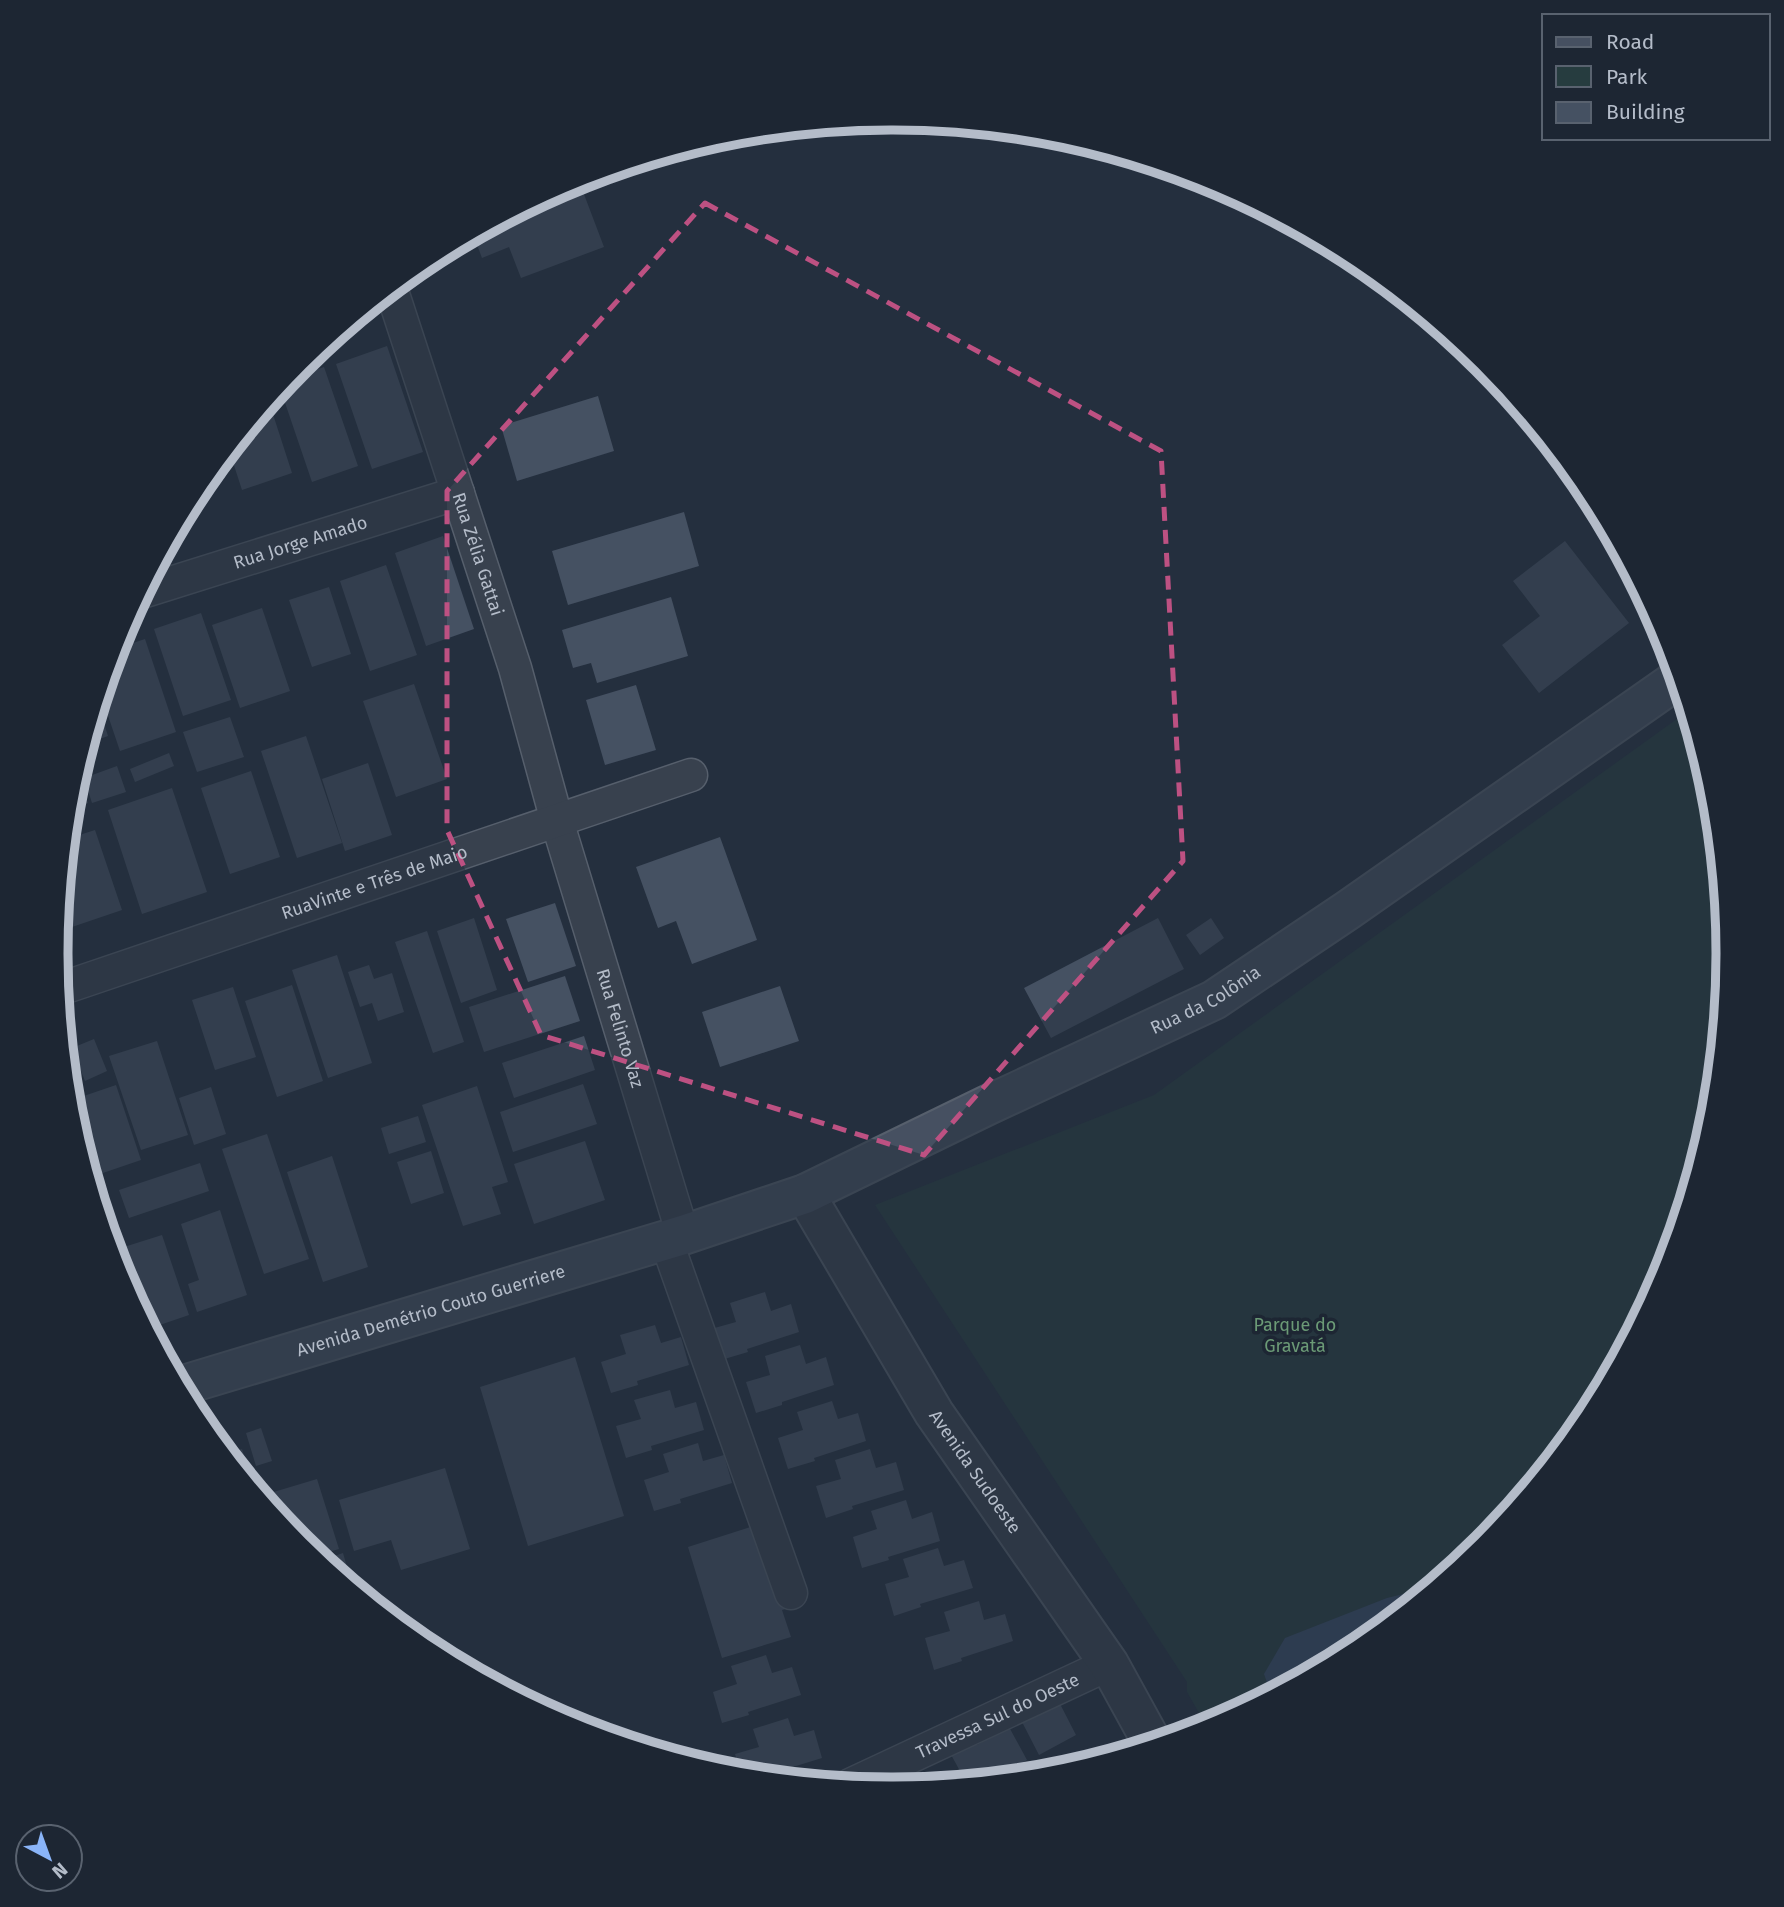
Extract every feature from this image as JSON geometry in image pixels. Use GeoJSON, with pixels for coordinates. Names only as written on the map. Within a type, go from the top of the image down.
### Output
{"type":"FeatureCollection","features":[{"type":"Feature","properties":{"kind":"main road","name":"Rua da Colônia"},"geometry":{"type":"LineString","coordinates":[[675,1237],[805,1194],[1214,1000],[1348,910],[1670,684]]}},
{"type":"Feature","properties":{"kind":"main road","name":"Avenida Demétrio Couto Guerriere"},"geometry":{"type":"LineString","coordinates":[[190,1383],[675,1237]]}},
{"type":"Feature","properties":{"kind":"street","name":"Rua Zélia Gattai"},"geometry":{"type":"LineString","coordinates":[[394,298],[515,668],[557,821]]}},
{"type":"Feature","properties":{"kind":"street","name":"Rua Jorge Amado"},"geometry":{"type":"LineString","coordinates":[[153,588],[458,493]]}},
{"type":"Feature","properties":{"kind":"street","name":"RuaVinte e Três de Maio"},"geometry":{"type":"LineString","coordinates":[[69,986],[691,775]]}},
{"type":"Feature","properties":{"kind":"street","name":"Rua Felinto Vaz"},"geometry":{"type":"LineString","coordinates":[[557,821],[675,1237],[791,1593]]}},
{"type":"Feature","properties":{"kind":"street","name":"Avenida Sudoeste"},"geometry":{"type":"LineString","coordinates":[[805,1194],[934,1413],[1108,1664],[1149,1736]]}},
{"type":"Feature","properties":{"kind":"street","name":"Travessa Sul do Oeste"},"geometry":{"type":"LineString","coordinates":[[869,1776],[1108,1664]]}},
{"type":"Feature","properties":{"kind":"highlighted area"},"geometry":{"type":"Polygon","coordinates":[[[705,203],[1161,451],[1183,861],[924,1155],[541,1035],[447,830],[447,491],[705,203]]]}},
{"type":"Feature","properties":{"kind":"green space","name":"Parque do Gravatá"},"geometry":{"type":"Polygon","coordinates":[[[1681,716],[1700,793],[1709,846],[1716,954],[1714,1007],[1709,1061],[1688,1167],[1653,1269],[1631,1318],[1577,1411],[1546,1455],[1511,1497],[1435,1573],[1350,1638],[1304,1667],[1201,1717],[1187,1692],[1187,1682],[875,1205],[1154,1095],[1681,716]]]}},
{"type":"Feature","properties":{"kind":"water"},"geometry":{"type":"Polygon","coordinates":[[[1412,1592],[1350,1638],[1268,1686],[1264,1674],[1285,1638],[1387,1598],[1412,1592]]]}},
{"type":"Feature","properties":{"kind":"building"},"geometry":{"type":"Polygon","coordinates":[[[582,190],[604,247],[521,278],[509,247],[482,258],[476,242],[582,190]]]}},
{"type":"Feature","properties":{"kind":"building"},"geometry":{"type":"Polygon","coordinates":[[[387,346],[423,452],[372,469],[336,364],[387,346]]]}},
{"type":"Feature","properties":{"kind":"building"},"geometry":{"type":"Polygon","coordinates":[[[324,367],[358,466],[312,482],[284,399],[309,372],[324,367]]]}},
{"type":"Feature","properties":{"kind":"building"},"geometry":{"type":"Polygon","coordinates":[[[598,396],[614,451],[517,481],[501,426],[598,396]]]}},
{"type":"Feature","properties":{"kind":"building"},"geometry":{"type":"Polygon","coordinates":[[[272,411],[292,473],[242,490],[232,460],[272,411]]]}},
{"type":"Feature","properties":{"kind":"building"},"geometry":{"type":"Polygon","coordinates":[[[684,512],[699,566],[568,605],[552,551],[684,512]]]}},
{"type":"Feature","properties":{"kind":"building"},"geometry":{"type":"Polygon","coordinates":[[[443,536],[474,629],[426,646],[395,553],[443,536]]]}},
{"type":"Feature","properties":{"kind":"building"},"geometry":{"type":"Polygon","coordinates":[[[1565,541],[1629,623],[1539,693],[1502,645],[1540,616],[1513,581],[1565,541]]]}},
{"type":"Feature","properties":{"kind":"building"},"geometry":{"type":"Polygon","coordinates":[[[386,565],[417,655],[370,671],[340,581],[386,565]]]}},
{"type":"Feature","properties":{"kind":"building"},"geometry":{"type":"Polygon","coordinates":[[[329,587],[351,654],[312,667],[289,600],[329,587]]]}},
{"type":"Feature","properties":{"kind":"building"},"geometry":{"type":"Polygon","coordinates":[[[671,597],[688,656],[597,683],[591,663],[573,668],[562,630],[671,597]]]}},
{"type":"Feature","properties":{"kind":"building"},"geometry":{"type":"Polygon","coordinates":[[[262,608],[290,691],[240,708],[212,625],[262,608]]]}},
{"type":"Feature","properties":{"kind":"building"},"geometry":{"type":"Polygon","coordinates":[[[201,613],[231,700],[183,716],[154,629],[201,613]]]}},
{"type":"Feature","properties":{"kind":"building"},"geometry":{"type":"Polygon","coordinates":[[[145,639],[176,732],[120,751],[106,709],[129,644],[145,639]]]}},
{"type":"Feature","properties":{"kind":"building"},"geometry":{"type":"Polygon","coordinates":[[[414,684],[447,779],[396,797],[363,701],[414,684]]]}},
{"type":"Feature","properties":{"kind":"building"},"geometry":{"type":"Polygon","coordinates":[[[636,685],[656,750],[605,765],[586,700],[636,685]]]}},
{"type":"Feature","properties":{"kind":"building"},"geometry":{"type":"Polygon","coordinates":[[[230,717],[244,757],[197,772],[183,732],[230,717]]]}},
{"type":"Feature","properties":{"kind":"building"},"geometry":{"type":"Polygon","coordinates":[[[103,719],[108,736],[96,740],[103,719]]]}},
{"type":"Feature","properties":{"kind":"building"},"geometry":{"type":"Polygon","coordinates":[[[306,736],[342,843],[297,858],[261,751],[306,736]]]}},
{"type":"Feature","properties":{"kind":"building"},"geometry":{"type":"Polygon","coordinates":[[[169,753],[174,766],[135,782],[130,769],[169,753]]]}},
{"type":"Feature","properties":{"kind":"building"},"geometry":{"type":"Polygon","coordinates":[[[368,763],[392,835],[345,851],[322,779],[368,763]]]}},
{"type":"Feature","properties":{"kind":"building"},"geometry":{"type":"Polygon","coordinates":[[[117,766],[126,792],[92,803],[86,784],[88,777],[117,766]]]}},
{"type":"Feature","properties":{"kind":"building"},"geometry":{"type":"Polygon","coordinates":[[[251,771],[280,857],[230,874],[201,788],[251,771]]]}},
{"type":"Feature","properties":{"kind":"building"},"geometry":{"type":"Polygon","coordinates":[[[172,788],[207,892],[142,914],[108,810],[172,788]]]}},
{"type":"Feature","properties":{"kind":"building"},"geometry":{"type":"Polygon","coordinates":[[[84,793],[88,803],[82,805],[84,793]]]}},
{"type":"Feature","properties":{"kind":"building"},"geometry":{"type":"Polygon","coordinates":[[[95,830],[122,910],[72,927],[70,900],[77,836],[95,830]]]}},
{"type":"Feature","properties":{"kind":"building"},"geometry":{"type":"Polygon","coordinates":[[[720,837],[757,940],[692,964],[676,921],[658,928],[636,867],[720,837]]]}},
{"type":"Feature","properties":{"kind":"building"},"geometry":{"type":"Polygon","coordinates":[[[555,903],[576,966],[528,982],[506,919],[555,903]]]}},
{"type":"Feature","properties":{"kind":"building"},"geometry":{"type":"Polygon","coordinates":[[[474,918],[497,990],[461,1003],[437,931],[474,918]]]}},
{"type":"Feature","properties":{"kind":"building"},"geometry":{"type":"Polygon","coordinates":[[[1158,918],[1184,969],[1051,1038],[1024,988],[1158,918]]]}},
{"type":"Feature","properties":{"kind":"building"},"geometry":{"type":"Polygon","coordinates":[[[1211,918],[1224,938],[1200,955],[1186,935],[1211,918]]]}},
{"type":"Feature","properties":{"kind":"building"},"geometry":{"type":"Polygon","coordinates":[[[427,931],[464,1042],[433,1053],[395,942],[427,931]]]}},
{"type":"Feature","properties":{"kind":"building"},"geometry":{"type":"Polygon","coordinates":[[[337,955],[372,1063],[328,1078],[292,970],[337,955]]]}},
{"type":"Feature","properties":{"kind":"building"},"geometry":{"type":"Polygon","coordinates":[[[369,965],[374,979],[392,973],[404,1012],[378,1021],[372,1003],[360,1007],[348,972],[369,965]]]}},
{"type":"Feature","properties":{"kind":"building"},"geometry":{"type":"Polygon","coordinates":[[[565,976],[580,1021],[484,1052],[469,1007],[565,976]]]}},
{"type":"Feature","properties":{"kind":"building"},"geometry":{"type":"Polygon","coordinates":[[[292,985],[323,1081],[277,1097],[245,1001],[292,985]]]}},
{"type":"Feature","properties":{"kind":"building"},"geometry":{"type":"Polygon","coordinates":[[[780,986],[799,1041],[720,1067],[702,1012],[780,986]]]}},
{"type":"Feature","properties":{"kind":"building"},"geometry":{"type":"Polygon","coordinates":[[[233,987],[256,1057],[215,1070],[192,1000],[233,987]]]}},
{"type":"Feature","properties":{"kind":"building"},"geometry":{"type":"Polygon","coordinates":[[[584,1036],[595,1070],[514,1098],[502,1063],[584,1036]]]}},
{"type":"Feature","properties":{"kind":"building"},"geometry":{"type":"Polygon","coordinates":[[[94,1039],[107,1071],[85,1081],[74,1047],[94,1039]]]}},
{"type":"Feature","properties":{"kind":"building"},"geometry":{"type":"Polygon","coordinates":[[[157,1041],[188,1135],[141,1150],[109,1056],[157,1041]]]}},
{"type":"Feature","properties":{"kind":"building"},"geometry":{"type":"Polygon","coordinates":[[[583,1084],[597,1124],[513,1152],[500,1112],[583,1084]]]}},
{"type":"Feature","properties":{"kind":"building"},"geometry":{"type":"Polygon","coordinates":[[[116,1085],[141,1160],[98,1175],[81,1097],[116,1085]]]}},
{"type":"Feature","properties":{"kind":"building"},"geometry":{"type":"Polygon","coordinates":[[[477,1086],[508,1182],[492,1187],[501,1214],[463,1226],[422,1105],[477,1086]]]}},
{"type":"Feature","properties":{"kind":"building"},"geometry":{"type":"Polygon","coordinates":[[[211,1087],[226,1134],[194,1145],[179,1098],[211,1087]]]}},
{"type":"Feature","properties":{"kind":"building"},"geometry":{"type":"Polygon","coordinates":[[[418,1116],[426,1142],[389,1154],[381,1128],[418,1116]]]}},
{"type":"Feature","properties":{"kind":"building"},"geometry":{"type":"Polygon","coordinates":[[[267,1134],[309,1259],[264,1274],[222,1149],[267,1134]]]}},
{"type":"Feature","properties":{"kind":"building"},"geometry":{"type":"Polygon","coordinates":[[[585,1141],[605,1200],[534,1224],[514,1164],[585,1141]]]}},
{"type":"Feature","properties":{"kind":"building"},"geometry":{"type":"Polygon","coordinates":[[[431,1151],[444,1193],[411,1204],[397,1162],[431,1151]]]}},
{"type":"Feature","properties":{"kind":"building"},"geometry":{"type":"Polygon","coordinates":[[[332,1156],[368,1267],[323,1282],[287,1172],[332,1156]]]}},
{"type":"Feature","properties":{"kind":"building"},"geometry":{"type":"Polygon","coordinates":[[[200,1163],[209,1191],[129,1218],[119,1190],[200,1163]]]}},
{"type":"Feature","properties":{"kind":"building"},"geometry":{"type":"Polygon","coordinates":[[[220,1210],[247,1295],[197,1312],[188,1284],[199,1280],[181,1224],[220,1210]]]}},
{"type":"Feature","properties":{"kind":"building"},"geometry":{"type":"Polygon","coordinates":[[[162,1235],[189,1315],[157,1326],[124,1247],[162,1235]]]}},
{"type":"Feature","properties":{"kind":"building"},"geometry":{"type":"Polygon","coordinates":[[[765,1292],[771,1311],[791,1304],[799,1332],[721,1360],[711,1329],[736,1322],[730,1303],[765,1292]]]}},
{"type":"Feature","properties":{"kind":"building"},"geometry":{"type":"Polygon","coordinates":[[[655,1325],[661,1343],[681,1337],[689,1365],[637,1381],[638,1385],[611,1393],[601,1362],[626,1354],[620,1335],[655,1325]]]}},
{"type":"Feature","properties":{"kind":"building"},"geometry":{"type":"Polygon","coordinates":[[[800,1345],[806,1364],[826,1357],[834,1385],[756,1413],[746,1382],[770,1375],[765,1356],[800,1345]]]}},
{"type":"Feature","properties":{"kind":"building"},"geometry":{"type":"Polygon","coordinates":[[[575,1357],[624,1516],[528,1546],[480,1387],[575,1357]]]}},
{"type":"Feature","properties":{"kind":"building"},"geometry":{"type":"Polygon","coordinates":[[[670,1390],[675,1408],[696,1402],[704,1430],[651,1446],[652,1450],[626,1458],[616,1426],[641,1419],[634,1400],[670,1390]]]}},
{"type":"Feature","properties":{"kind":"building"},"geometry":{"type":"Polygon","coordinates":[[[832,1401],[838,1419],[858,1413],[866,1441],[788,1469],[778,1438],[803,1430],[797,1412],[832,1401]]]}},
{"type":"Feature","properties":{"kind":"building"},"geometry":{"type":"Polygon","coordinates":[[[261,1428],[272,1461],[256,1466],[246,1433],[261,1428]]]}},
{"type":"Feature","properties":{"kind":"building"},"geometry":{"type":"Polygon","coordinates":[[[698,1443],[703,1461],[724,1455],[732,1483],[680,1499],[681,1503],[654,1511],[644,1480],[669,1472],[663,1454],[698,1443]]]}},
{"type":"Feature","properties":{"kind":"building"},"geometry":{"type":"Polygon","coordinates":[[[242,1449],[248,1467],[238,1455],[235,1451],[242,1449]]]}},
{"type":"Feature","properties":{"kind":"building"},"geometry":{"type":"Polygon","coordinates":[[[870,1449],[876,1468],[896,1462],[904,1490],[852,1506],[853,1509],[826,1518],[816,1486],[841,1479],[835,1460],[870,1449]]]}},
{"type":"Feature","properties":{"kind":"building"},"geometry":{"type":"Polygon","coordinates":[[[445,1468],[470,1549],[401,1570],[391,1540],[354,1551],[339,1500],[445,1468]]]}},
{"type":"Feature","properties":{"kind":"building"},"geometry":{"type":"Polygon","coordinates":[[[317,1479],[339,1549],[327,1552],[270,1493],[317,1479]]]}},
{"type":"Feature","properties":{"kind":"building"},"geometry":{"type":"Polygon","coordinates":[[[906,1500],[912,1519],[932,1512],[940,1541],[862,1568],[853,1537],[877,1529],[871,1511],[906,1500]]]}},
{"type":"Feature","properties":{"kind":"building"},"geometry":{"type":"Polygon","coordinates":[[[763,1523],[789,1608],[782,1610],[791,1637],[722,1658],[688,1547],[763,1523]]]}},
{"type":"Feature","properties":{"kind":"building"},"geometry":{"type":"Polygon","coordinates":[[[938,1548],[944,1566],[964,1560],[973,1588],[920,1604],[921,1607],[894,1616],[885,1584],[909,1577],[903,1559],[938,1548]]]}},
{"type":"Feature","properties":{"kind":"building"},"geometry":{"type":"Polygon","coordinates":[[[343,1553],[349,1573],[332,1557],[343,1553]]]}},
{"type":"Feature","properties":{"kind":"building"},"geometry":{"type":"Polygon","coordinates":[[[979,1601],[984,1620],[1005,1614],[1013,1641],[934,1670],[925,1638],[950,1631],[944,1612],[979,1601]]]}},
{"type":"Feature","properties":{"kind":"building"},"geometry":{"type":"Polygon","coordinates":[[[766,1655],[772,1673],[792,1667],[801,1695],[722,1723],[713,1692],[737,1684],[731,1666],[766,1655]]]}},
{"type":"Feature","properties":{"kind":"building"},"geometry":{"type":"Polygon","coordinates":[[[1058,1700],[1076,1735],[1039,1755],[1021,1720],[1058,1700]]]}},
{"type":"Feature","properties":{"kind":"building"},"geometry":{"type":"Polygon","coordinates":[[[788,1718],[794,1736],[814,1730],[822,1758],[783,1770],[737,1762],[735,1754],[759,1747],[753,1729],[788,1718]]]}},
{"type":"Feature","properties":{"kind":"building"},"geometry":{"type":"Polygon","coordinates":[[[1009,1727],[1027,1760],[1012,1768],[961,1774],[949,1751],[973,1738],[977,1745],[1009,1727]]]}}]}
